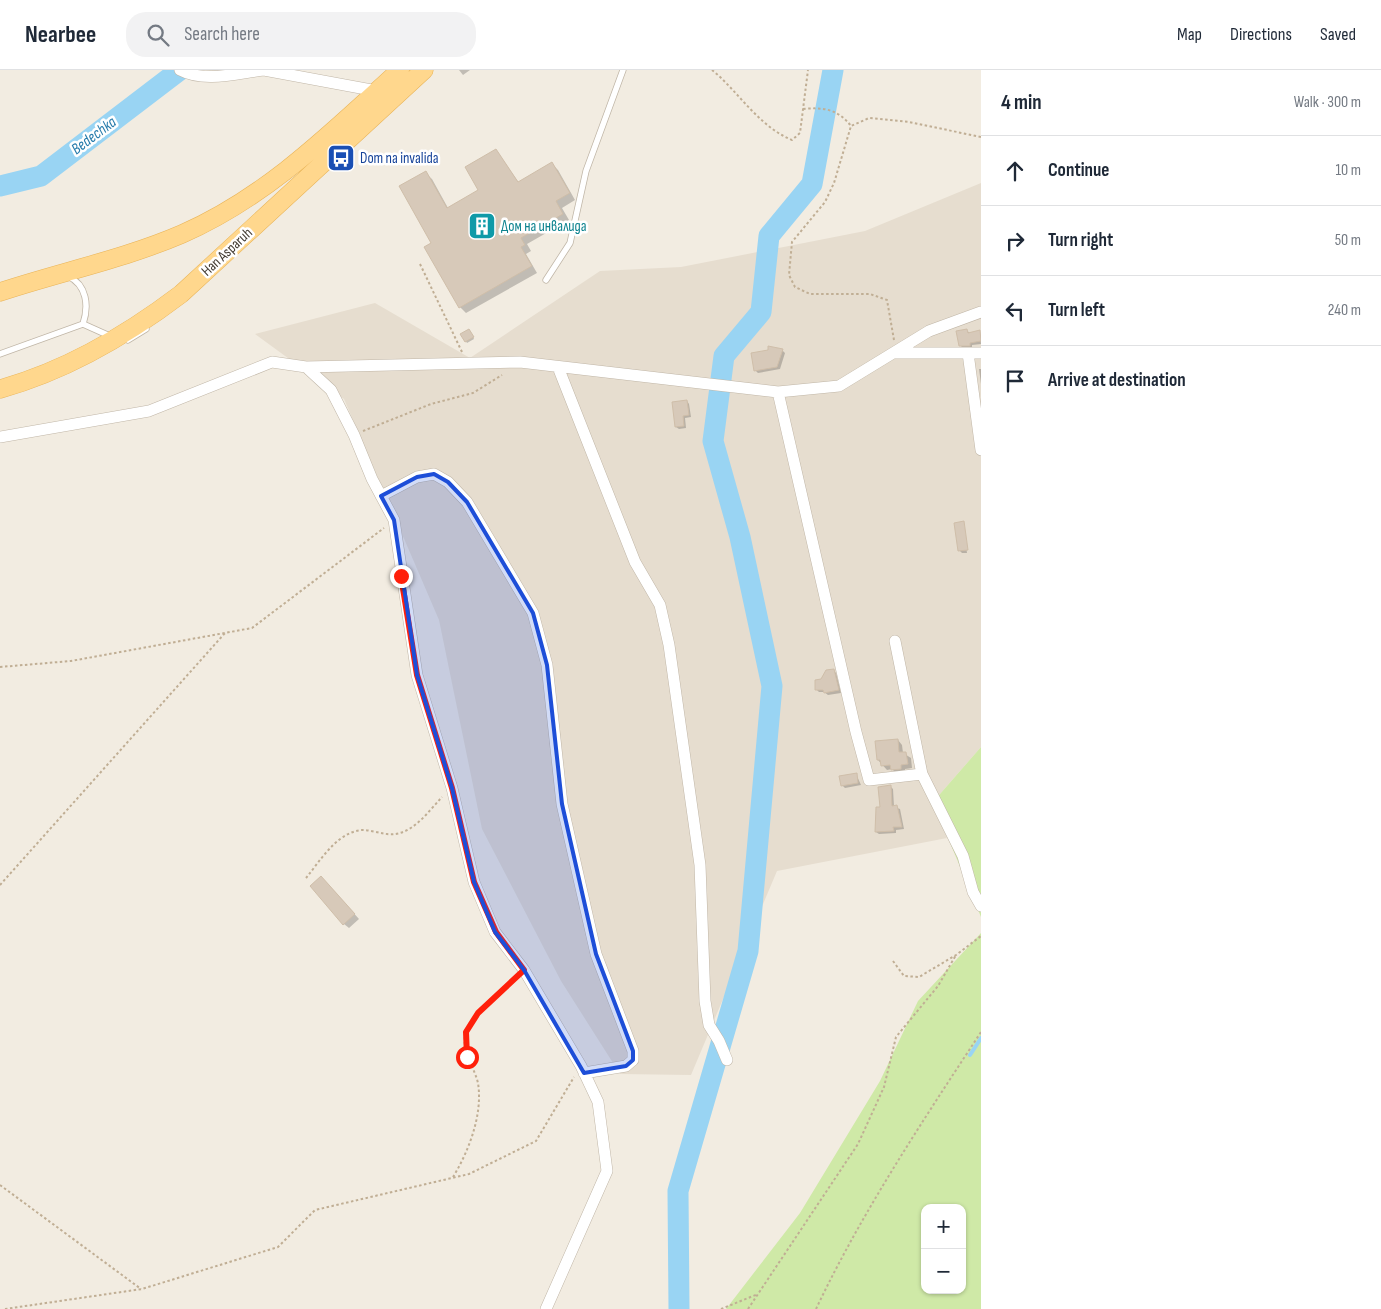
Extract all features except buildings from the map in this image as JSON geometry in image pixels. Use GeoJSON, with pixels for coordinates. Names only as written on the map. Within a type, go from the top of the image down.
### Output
{"type":"FeatureCollection","features":[{"type":"Feature","properties":{"kind":"main road","name":"Han Asparuh"},"geometry":{"type":"LineString","coordinates":[[0,292],[181,234],[243,201],[310,152],[400,70]]}},
{"type":"Feature","properties":{"kind":"main road","name":"Han Asparuh"},"geometry":{"type":"LineString","coordinates":[[0,390],[60,368],[164,306],[187,288],[424,70]]}},
{"type":"Feature","properties":{"kind":"street"},"geometry":{"type":"LineString","coordinates":[[184,72],[211,77],[222,72],[264,70],[377,91]]}},
{"type":"Feature","properties":{"kind":"street"},"geometry":{"type":"LineString","coordinates":[[0,436],[149,411],[272,362],[306,367],[520,362],[778,392],[839,386],[929,331],[981,312]]}},
{"type":"Feature","properties":{"kind":"street"},"geometry":{"type":"LineString","coordinates":[[895,353],[981,353]]}},
{"type":"Feature","properties":{"kind":"street"},"geometry":{"type":"LineString","coordinates":[[968,353],[981,450]]}},
{"type":"Feature","properties":{"kind":"street"},"geometry":{"type":"LineString","coordinates":[[306,367],[332,390],[394,520],[417,675],[452,788],[474,882],[496,932],[524,970],[582,1070],[598,1102],[606,1171],[546,1309]]}},
{"type":"Feature","properties":{"kind":"street"},"geometry":{"type":"LineString","coordinates":[[558,367],[635,562],[660,605],[670,645],[700,865],[705,1001],[708,1025],[719,1041],[727,1060]]}},
{"type":"Feature","properties":{"kind":"street"},"geometry":{"type":"LineString","coordinates":[[778,392],[856,732],[869,780],[922,774]]}},
{"type":"Feature","properties":{"kind":"street"},"geometry":{"type":"LineString","coordinates":[[381,496],[417,476],[434,474],[448,482],[467,502],[533,613],[548,665],[562,804],[596,954],[633,1051],[633,1060],[626,1066],[582,1070]]}},
{"type":"Feature","properties":{"kind":"street"},"geometry":{"type":"LineString","coordinates":[[895,641],[922,774],[962,856],[973,892],[981,906]]}},
{"type":"Feature","properties":{"kind":"lane"},"geometry":{"type":"LineString","coordinates":[[546,280],[570,243],[586,171],[623,70]]}},
{"type":"Feature","properties":{"kind":"lane"},"geometry":{"type":"LineString","coordinates":[[51,275],[73,278],[82,289],[87,303],[83,324]]}},
{"type":"Feature","properties":{"kind":"lane"},"geometry":{"type":"LineString","coordinates":[[88,353],[111,348],[137,336],[148,327],[164,306]]}},
{"type":"Feature","properties":{"kind":"lane"},"geometry":{"type":"LineString","coordinates":[[0,354],[83,324],[113,338]]}},
{"type":"Feature","properties":{"kind":"path"},"geometry":{"type":"LineString","coordinates":[[712,70],[748,108],[782,136],[792,140],[800,133],[808,70]]}},
{"type":"Feature","properties":{"kind":"path"},"geometry":{"type":"LineString","coordinates":[[803,109],[822,107],[843,116],[851,126]]}},
{"type":"Feature","properties":{"kind":"path"},"geometry":{"type":"LineString","coordinates":[[895,353],[894,331],[887,300],[870,294],[810,294],[795,287],[789,275],[792,242],[825,202],[834,183],[851,126],[869,118],[909,122],[981,137]]}},
{"type":"Feature","properties":{"kind":"path"},"geometry":{"type":"LineString","coordinates":[[420,264],[458,339],[466,364]]}},
{"type":"Feature","properties":{"kind":"path"},"geometry":{"type":"LineString","coordinates":[[354,435],[431,404],[473,393],[520,362]]}},
{"type":"Feature","properties":{"kind":"path"},"geometry":{"type":"LineString","coordinates":[[0,667],[71,661],[252,628],[394,520]]}},
{"type":"Feature","properties":{"kind":"path"},"geometry":{"type":"LineString","coordinates":[[0,884],[225,633]]}},
{"type":"Feature","properties":{"kind":"path"},"geometry":{"type":"LineString","coordinates":[[306,878],[336,842],[356,831],[388,834],[403,833],[413,827],[452,788]]}},
{"type":"Feature","properties":{"kind":"path"},"geometry":{"type":"LineString","coordinates":[[893,961],[904,976],[919,977],[956,955],[981,936]]}},
{"type":"Feature","properties":{"kind":"path"},"geometry":{"type":"LineString","coordinates":[[748,1309],[858,1144],[884,1087],[896,1037],[938,986],[956,955]]}},
{"type":"Feature","properties":{"kind":"path"},"geometry":{"type":"LineString","coordinates":[[453,1177],[466,1157],[477,1114],[478,1083],[467,1057],[466,1032],[478,1013],[524,970]]}},
{"type":"Feature","properties":{"kind":"path"},"geometry":{"type":"LineString","coordinates":[[816,1309],[837,1264],[931,1109],[981,1032]]}},
{"type":"Feature","properties":{"kind":"path"},"geometry":{"type":"LineString","coordinates":[[5,1309],[142,1289],[278,1246],[315,1210],[469,1174],[536,1141],[582,1070]]}},
{"type":"Feature","properties":{"kind":"path"},"geometry":{"type":"LineString","coordinates":[[0,1185],[142,1289]]}},
{"type":"Feature","properties":{"kind":"path"},"geometry":{"type":"LineString","coordinates":[[721,1309],[758,1294]]}},
{"type":"Feature","properties":{"kind":"highlighted area"},"geometry":{"type":"Polygon","coordinates":[[[434,474],[448,482],[467,502],[533,613],[547,665],[562,804],[596,954],[633,1051],[633,1060],[626,1066],[584,1073],[524,970],[495,932],[474,882],[452,788],[417,675],[394,520],[381,496],[417,477],[434,474]]]}},
{"type":"Feature","properties":{"kind":"shaded area"},"geometry":{"type":"Polygon","coordinates":[[[981,183],[981,747],[933,802],[947,838],[777,871],[691,1075],[620,1074],[561,981],[482,829],[439,620],[344,399],[255,334],[375,303],[470,358],[600,271],[681,267],[865,231],[981,183]]]}},
{"type":"Feature","properties":{"kind":"green space"},"geometry":{"type":"Polygon","coordinates":[[[981,747],[981,917],[933,802],[981,747]]]}},
{"type":"Feature","properties":{"kind":"green space"},"geometry":{"type":"Polygon","coordinates":[[[981,933],[981,1309],[726,1309],[800,1213],[880,1081],[918,1001],[981,933]]]}},
{"type":"Feature","properties":{"kind":"waterway","name":"Bedechka"},"geometry":{"type":"LineString","coordinates":[[0,186],[41,176],[180,70]]}},
{"type":"Feature","properties":{"kind":"waterway"},"geometry":{"type":"LineString","coordinates":[[679,1309],[678,1191],[748,951],[772,686],[740,537],[713,441],[724,356],[761,312],[769,236],[812,184],[833,70]]}},
{"type":"Feature","properties":{"kind":"waterway"},"geometry":{"type":"LineString","coordinates":[[970,1055],[981,1038]]}},
{"type":"Feature","properties":{"kind":"place","name":"Dom na invalida"},"geometry":{"type":"Point","coordinates":[341,158]}},
{"type":"Feature","properties":{"kind":"place","name":"Дом на инвалида"},"geometry":{"type":"Point","coordinates":[482,226]}},
{"type":"Feature","properties":{"kind":"route"},"geometry":{"type":"LineString","coordinates":[[401,576],[417,675],[452,788],[474,882],[496,932],[524,970],[478,1013],[466,1032],[467,1057]]}}]}
